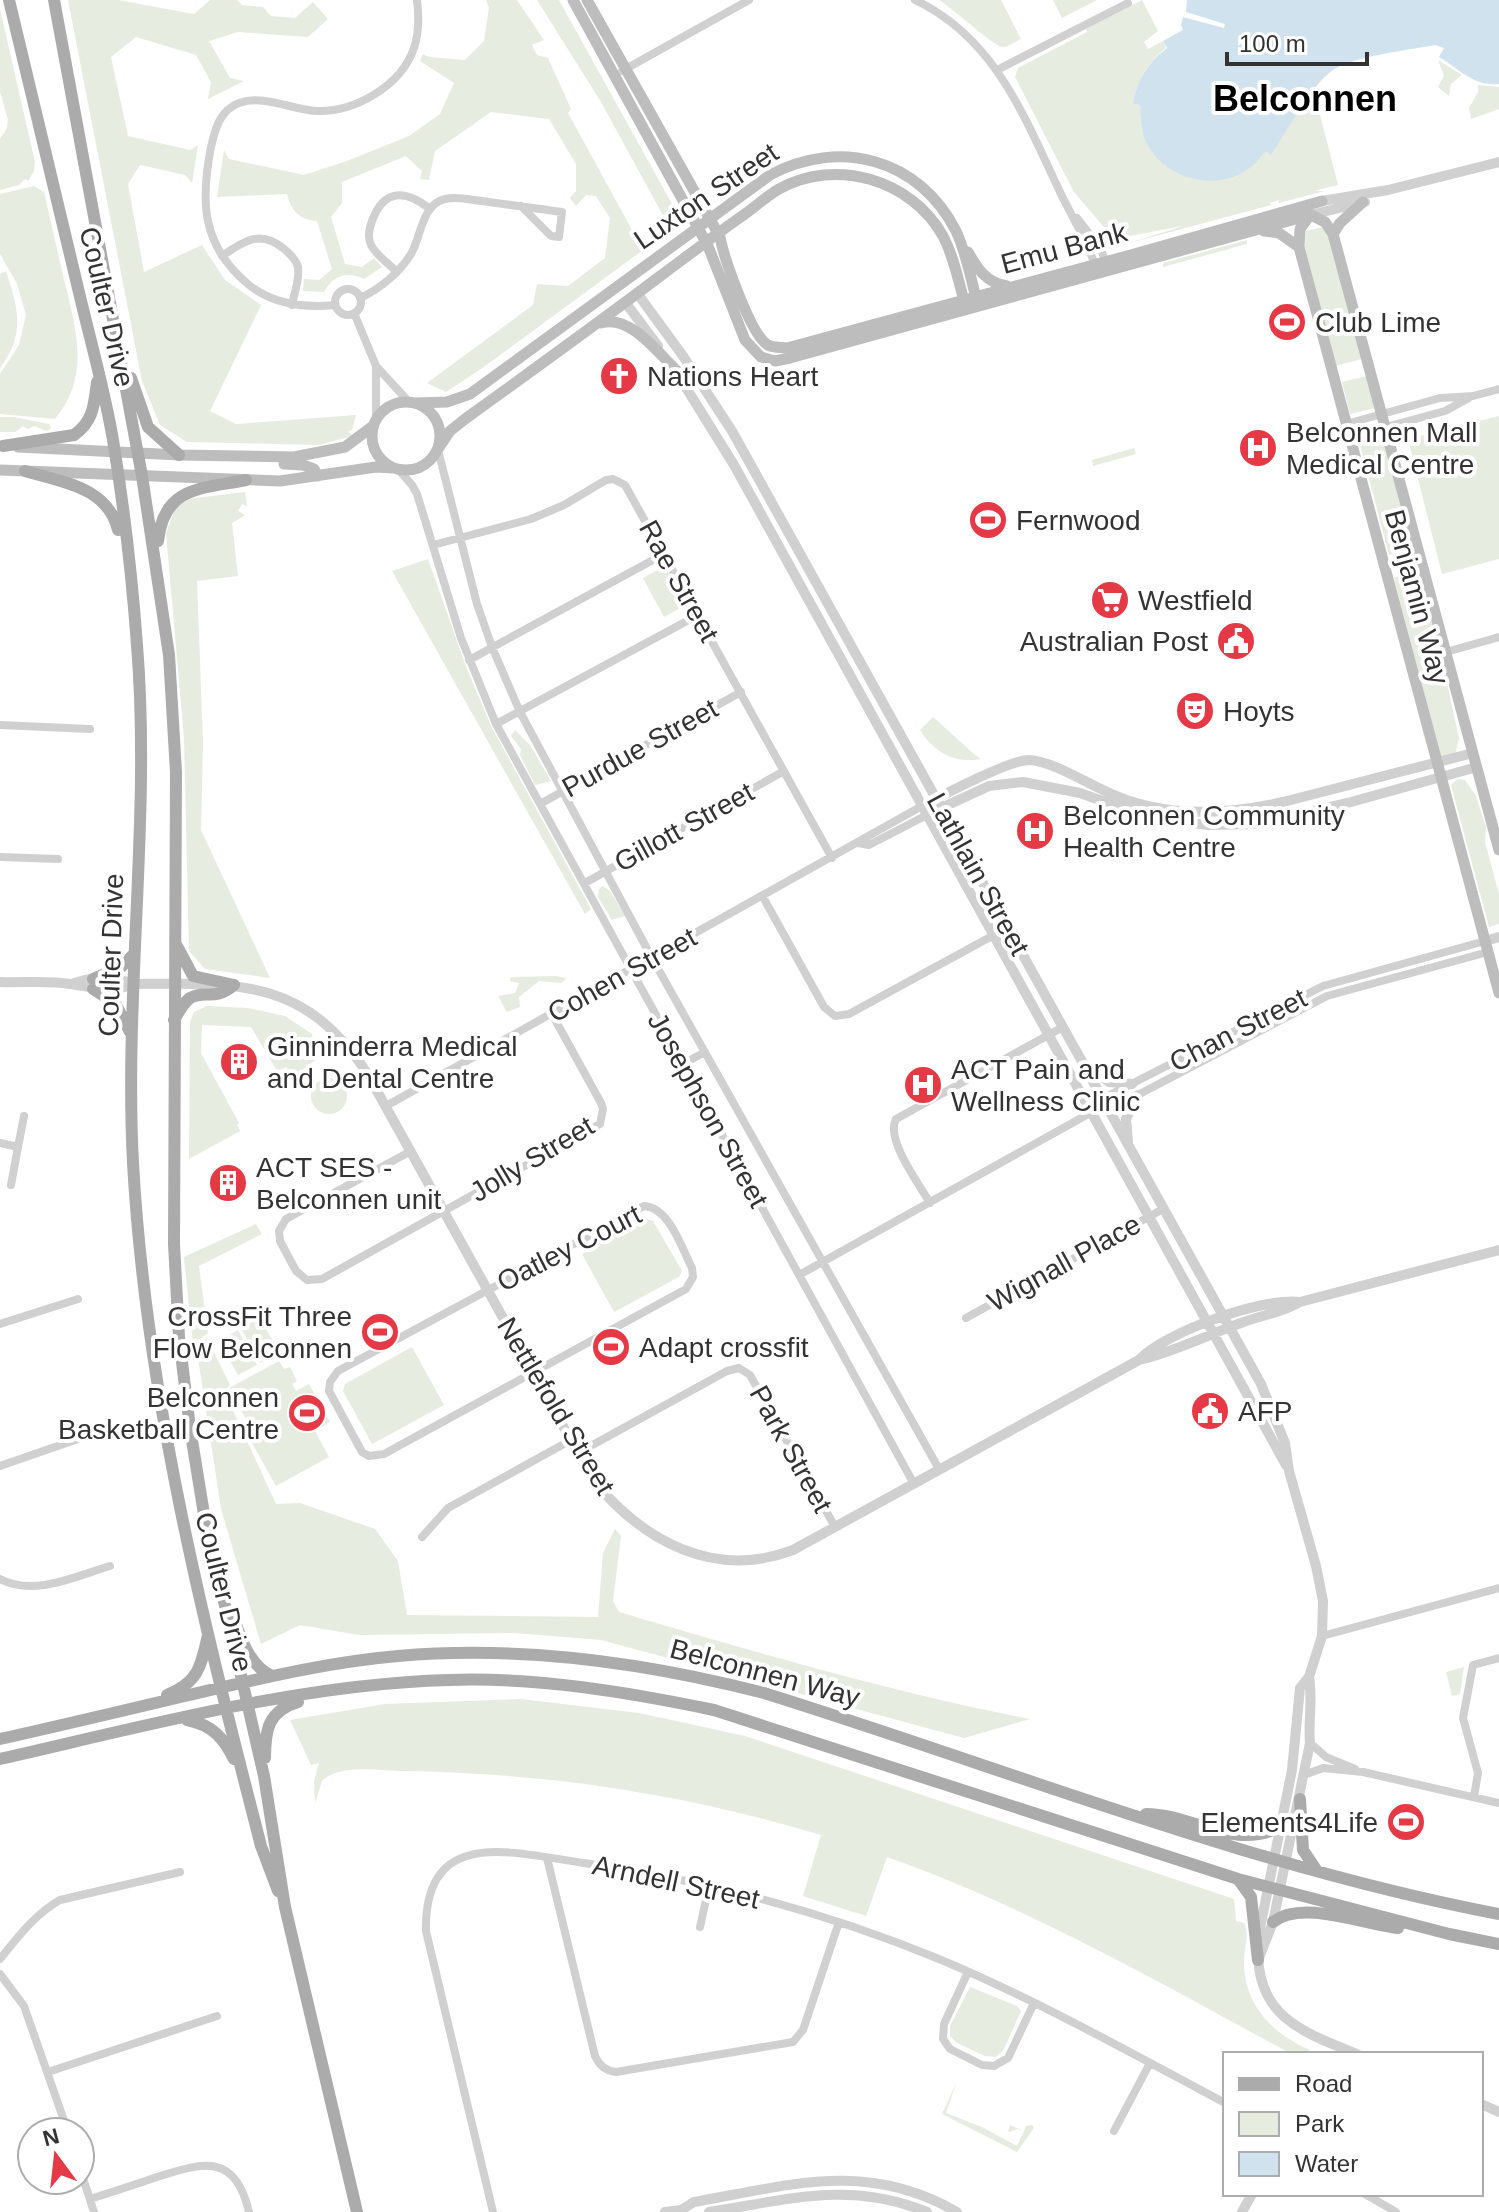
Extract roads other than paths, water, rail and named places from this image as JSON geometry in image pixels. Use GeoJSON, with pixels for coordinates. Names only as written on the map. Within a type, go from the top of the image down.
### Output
{"type":"FeatureCollection","features":[{"type":"Feature","properties":{"kind":"main road","name":"Coulter Drive"},"geometry":{"type":"LineString","coordinates":[[9,0],[98,373],[114,452],[130,580],[140,712],[132,984],[133,1158],[152,1359],[165,1441],[208,1633],[261,1846],[285,1907]]}},
{"type":"Feature","properties":{"kind":"main road","name":"Coulter Drive"},"geometry":{"type":"LineString","coordinates":[[54,0],[156,555],[169,655],[174,721],[174,1263],[179,1337],[204,1514],[264,1776],[285,1907],[357,2212]]}},
{"type":"Feature","properties":{"kind":"main road"},"geometry":{"type":"LineString","coordinates":[[573,0],[620,73]]}},
{"type":"Feature","properties":{"kind":"main road"},"geometry":{"type":"LineString","coordinates":[[587,0],[620,73]]}},
{"type":"Feature","properties":{"kind":"main road","name":"Emu Bank"},"geometry":{"type":"LineString","coordinates":[[620,73],[720,237],[723,254],[757,335],[767,345],[787,348],[1261,230],[1310,215]]}},
{"type":"Feature","properties":{"kind":"main road","name":"Emu Bank"},"geometry":{"type":"LineString","coordinates":[[620,73],[708,246],[745,340],[756,355],[767,360],[790,358],[971,303],[1012,287],[1102,268],[1322,201]]}},
{"type":"Feature","properties":{"kind":"main road","name":"Luxton Street"},"geometry":{"type":"LineString","coordinates":[[412,402],[447,402],[470,394],[719,211],[785,167],[818,158],[850,157],[882,164],[909,177],[935,200],[958,234],[971,303]]}},
{"type":"Feature","properties":{"kind":"main road","name":"Luxton Street"},"geometry":{"type":"LineString","coordinates":[[438,449],[450,431],[664,273],[780,189],[808,178],[843,175],[876,181],[907,196],[930,217],[949,249],[971,303]]}},
{"type":"Feature","properties":{"kind":"main road"},"geometry":{"type":"LineString","coordinates":[[1299,247],[1300,229],[1322,201]]}},
{"type":"Feature","properties":{"kind":"main road"},"geometry":{"type":"LineString","coordinates":[[1295,209],[1325,222],[1333,234],[1340,223],[1363,202]]}},
{"type":"Feature","properties":{"kind":"main road"},"geometry":{"type":"LineString","coordinates":[[1261,230],[1279,233],[1299,247]]}},
{"type":"Feature","properties":{"kind":"main road"},"geometry":{"type":"LineString","coordinates":[[958,234],[981,273],[995,284],[1012,287]]}},
{"type":"Feature","properties":{"kind":"main road","name":"Benjamin Way"},"geometry":{"type":"LineString","coordinates":[[1333,234],[1499,850]]}},
{"type":"Feature","properties":{"kind":"main road","name":"Benjamin Way"},"geometry":{"type":"LineString","coordinates":[[1299,247],[1440,778],[1491,948],[1499,993]]}},
{"type":"Feature","properties":{"kind":"main road"},"geometry":{"type":"LineString","coordinates":[[627,279],[637,293]]}},
{"type":"Feature","properties":{"kind":"main road"},"geometry":{"type":"LineString","coordinates":[[615,288],[625,302]]}},
{"type":"Feature","properties":{"kind":"main road"},"geometry":{"type":"LineString","coordinates":[[572,341],[597,325],[610,320],[621,322],[636,331],[677,371]]}},
{"type":"Feature","properties":{"kind":"main road"},"geometry":{"type":"LineString","coordinates":[[119,353],[148,427],[179,455]]}},
{"type":"Feature","properties":{"kind":"main road"},"geometry":{"type":"LineString","coordinates":[[2,446],[66,437],[83,429],[93,412],[98,373]]}},
{"type":"Feature","properties":{"kind":"main road"},"geometry":{"type":"LineString","coordinates":[[0,470],[280,481],[376,467],[410,470],[421,467],[431,460],[438,449],[441,435],[437,421],[428,410],[412,402],[390,406],[345,447],[310,455],[179,455],[2,446]]}},
{"type":"Feature","properties":{"kind":"main road"},"geometry":{"type":"LineString","coordinates":[[375,422],[372,438],[375,451],[382,461],[396,469]]}},
{"type":"Feature","properties":{"kind":"main road"},"geometry":{"type":"LineString","coordinates":[[244,456],[264,464],[303,465],[314,469],[318,476]]}},
{"type":"Feature","properties":{"kind":"main road"},"geometry":{"type":"LineString","coordinates":[[25,471],[94,493],[106,503],[116,521],[130,580]]}},
{"type":"Feature","properties":{"kind":"main road"},"geometry":{"type":"LineString","coordinates":[[156,555],[159,525],[172,502],[191,491],[246,480]]}},
{"type":"Feature","properties":{"kind":"main road"},"geometry":{"type":"LineString","coordinates":[[174,939],[193,976],[234,985]]}},
{"type":"Feature","properties":{"kind":"main road"},"geometry":{"type":"LineString","coordinates":[[133,1039],[115,1003],[93,984],[115,971],[134,954]]}},
{"type":"Feature","properties":{"kind":"main road"},"geometry":{"type":"LineString","coordinates":[[174,1020],[192,997],[223,994],[234,985]]}},
{"type":"Feature","properties":{"kind":"main road"},"geometry":{"type":"LineString","coordinates":[[204,1514],[217,1545],[240,1637],[260,1670],[272,1676]]}},
{"type":"Feature","properties":{"kind":"main road"},"geometry":{"type":"LineString","coordinates":[[139,1707],[175,1692],[193,1679],[202,1662],[208,1633]]}},
{"type":"Feature","properties":{"kind":"main road","name":"Belconnen Way"},"geometry":{"type":"LineString","coordinates":[[0,1739],[272,1676],[351,1661],[452,1653],[572,1657],[656,1668],[764,1693],[1280,1860],[1499,1914]]}},
{"type":"Feature","properties":{"kind":"main road","name":"Belconnen Way"},"geometry":{"type":"LineString","coordinates":[[0,1759],[248,1705],[352,1689],[450,1680],[526,1681],[640,1695],[714,1710],[1274,1890],[1499,1944]]}},
{"type":"Feature","properties":{"kind":"main road"},"geometry":{"type":"LineString","coordinates":[[264,1776],[266,1732],[276,1713],[294,1703],[352,1689]]}},
{"type":"Feature","properties":{"kind":"main road"},"geometry":{"type":"LineString","coordinates":[[178,1719],[200,1723],[221,1735],[244,1780]]}},
{"type":"Feature","properties":{"kind":"main road"},"geometry":{"type":"LineString","coordinates":[[1300,1799],[1303,1850],[1317,1871]]}},
{"type":"Feature","properties":{"kind":"main road"},"geometry":{"type":"LineString","coordinates":[[1135,1814],[1165,1814],[1226,1835],[1246,1837],[1269,1833],[1281,1826]]}},
{"type":"Feature","properties":{"kind":"main road"},"geometry":{"type":"LineString","coordinates":[[1238,1879],[1251,1897],[1258,1960]]}},
{"type":"Feature","properties":{"kind":"main road"},"geometry":{"type":"LineString","coordinates":[[1273,1922],[1281,1915],[1309,1912],[1369,1925],[1449,1934]]}},
{"type":"Feature","properties":{"kind":"street"},"geometry":{"type":"LineString","coordinates":[[335,305],[292,305],[272,298],[236,274],[222,256],[211,234],[205,210],[205,183],[216,127],[221,117],[236,104],[253,100],[319,111],[338,109],[373,96],[400,71],[412,53],[418,32],[417,0]]}},
{"type":"Feature","properties":{"kind":"street"},"geometry":{"type":"LineString","coordinates":[[620,73],[749,0]]}},
{"type":"Feature","properties":{"kind":"street"},"geometry":{"type":"LineString","coordinates":[[915,0],[956,25],[980,47],[997,70],[1102,268]]}},
{"type":"Feature","properties":{"kind":"street"},"geometry":{"type":"LineString","coordinates":[[997,70],[1128,3]]}},
{"type":"Feature","properties":{"kind":"street","name":"Emu Bank"},"geometry":{"type":"LineString","coordinates":[[1322,201],[1388,190],[1499,162]]}},
{"type":"Feature","properties":{"kind":"street","name":"Emu Bank"},"geometry":{"type":"LineString","coordinates":[[1310,215],[1363,202],[1388,190]]}},
{"type":"Feature","properties":{"kind":"street"},"geometry":{"type":"LineString","coordinates":[[397,272],[370,242],[369,229],[376,211],[382,202],[395,195],[410,196],[430,209]]}},
{"type":"Feature","properties":{"kind":"street"},"geometry":{"type":"LineString","coordinates":[[360,298],[380,287],[397,272],[418,239],[430,209],[441,200],[456,198],[521,206],[562,212],[559,237],[551,236],[521,206]]}},
{"type":"Feature","properties":{"kind":"street"},"geometry":{"type":"LineString","coordinates":[[222,256],[246,240],[257,237],[266,238],[284,248],[298,267],[292,305]]}},
{"type":"Feature","properties":{"kind":"street"},"geometry":{"type":"LineString","coordinates":[[346,289],[355,291],[360,298],[360,307],[354,313],[343,314],[335,305],[337,295],[346,289]]}},
{"type":"Feature","properties":{"kind":"street","name":"Lathlain Street"},"geometry":{"type":"LineString","coordinates":[[637,293],[732,431],[1261,1384],[1281,1432],[1323,1601],[1322,1636],[1309,1677],[1300,1688],[1292,1770],[1281,1826],[1280,1860]]}},
{"type":"Feature","properties":{"kind":"street","name":"Lathlain Street"},"geometry":{"type":"LineString","coordinates":[[625,302],[677,371],[727,451],[1289,1471]]}},
{"type":"Feature","properties":{"kind":"street"},"geometry":{"type":"LineString","coordinates":[[354,313],[376,366],[412,402]]}},
{"type":"Feature","properties":{"kind":"street"},"geometry":{"type":"LineString","coordinates":[[375,422],[376,366]]}},
{"type":"Feature","properties":{"kind":"street"},"geometry":{"type":"LineString","coordinates":[[1346,424],[1440,398],[1473,396],[1499,389]]}},
{"type":"Feature","properties":{"kind":"street"},"geometry":{"type":"LineString","coordinates":[[1349,437],[1445,411],[1473,396]]}},
{"type":"Feature","properties":{"kind":"street","name":"Josephson Street"},"geometry":{"type":"LineString","coordinates":[[438,449],[460,539],[492,647],[520,712],[652,958],[939,1469]]}},
{"type":"Feature","properties":{"kind":"street","name":"Josephson Street"},"geometry":{"type":"LineString","coordinates":[[396,469],[412,485],[469,660],[496,724],[914,1484]]}},
{"type":"Feature","properties":{"kind":"street","name":"Rae Street"},"geometry":{"type":"LineString","coordinates":[[433,545],[531,519],[613,479],[625,485],[832,858]]}},
{"type":"Feature","properties":{"kind":"street"},"geometry":{"type":"LineString","coordinates":[[469,660],[664,554]]}},
{"type":"Feature","properties":{"kind":"street"},"geometry":{"type":"LineString","coordinates":[[496,724],[698,615]]}},
{"type":"Feature","properties":{"kind":"street"},"geometry":{"type":"LineString","coordinates":[[1446,652],[1499,637]]}},
{"type":"Feature","properties":{"kind":"street","name":"Purdue Street"},"geometry":{"type":"LineString","coordinates":[[540,804],[741,692]]}},
{"type":"Feature","properties":{"kind":"street"},"geometry":{"type":"LineString","coordinates":[[0,725],[90,729]]}},
{"type":"Feature","properties":{"kind":"street","name":"Cohen Street"},"geometry":{"type":"LineString","coordinates":[[386,1106],[858,843],[869,845],[925,810],[1026,760],[1039,762],[1103,791],[1152,806],[1207,812],[1245,810],[1473,753]]}},
{"type":"Feature","properties":{"kind":"street","name":"Cohen Street"},"geometry":{"type":"LineString","coordinates":[[939,803],[989,786],[1023,782],[1080,793],[1133,812],[1167,820],[1241,825],[1284,819],[1477,767]]}},
{"type":"Feature","properties":{"kind":"street","name":"Gillott Street"},"geometry":{"type":"LineString","coordinates":[[585,883],[784,771]]}},
{"type":"Feature","properties":{"kind":"street"},"geometry":{"type":"LineString","coordinates":[[0,857],[58,859]]}},
{"type":"Feature","properties":{"kind":"street"},"geometry":{"type":"LineString","coordinates":[[763,897],[824,1007],[835,1016],[849,1014],[994,935],[1009,930]]}},
{"type":"Feature","properties":{"kind":"street"},"geometry":{"type":"LineString","coordinates":[[1491,948],[1499,937]]}},
{"type":"Feature","properties":{"kind":"street","name":"Chan Street"},"geometry":{"type":"LineString","coordinates":[[1092,1112],[1102,1099],[1323,986],[1491,948]]}},
{"type":"Feature","properties":{"kind":"street","name":"Chan Street"},"geometry":{"type":"LineString","coordinates":[[1092,1112],[1109,1110],[1327,996],[1491,948]]}},
{"type":"Feature","properties":{"kind":"street"},"geometry":{"type":"LineString","coordinates":[[0,982],[93,984]]}},
{"type":"Feature","properties":{"kind":"street","name":"Nettlefold Street"},"geometry":{"type":"LineString","coordinates":[[93,984],[122,989],[132,984],[234,985],[278,994],[325,1022],[353,1051],[386,1106],[593,1480],[626,1516],[659,1540],[695,1555],[733,1561],[757,1560],[793,1550],[1139,1360],[1155,1356],[1211,1328],[1498,1249]]}},
{"type":"Feature","properties":{"kind":"street","name":"Jolly Street"},"geometry":{"type":"LineString","coordinates":[[444,1211],[600,1124],[601,1103],[552,1014]]}},
{"type":"Feature","properties":{"kind":"street"},"geometry":{"type":"LineString","coordinates":[[930,1203],[894,1141],[892,1126],[896,1119],[1063,1027]]}},
{"type":"Feature","properties":{"kind":"street"},"geometry":{"type":"LineString","coordinates":[[683,1064],[705,1052]]}},
{"type":"Feature","properties":{"kind":"street"},"geometry":{"type":"LineString","coordinates":[[1083,1064],[1109,1082],[1132,1084]]}},
{"type":"Feature","properties":{"kind":"street"},"geometry":{"type":"LineString","coordinates":[[1129,1146],[1126,1119],[1138,1095]]}},
{"type":"Feature","properties":{"kind":"street"},"geometry":{"type":"LineString","coordinates":[[799,1275],[1092,1112]]}},
{"type":"Feature","properties":{"kind":"street"},"geometry":{"type":"LineString","coordinates":[[11,1185],[24,1116]]}},
{"type":"Feature","properties":{"kind":"street"},"geometry":{"type":"LineString","coordinates":[[0,1143],[18,1147]]}},
{"type":"Feature","properties":{"kind":"street"},"geometry":{"type":"LineString","coordinates":[[411,1151],[286,1219],[279,1231],[280,1241],[290,1260],[301,1277],[313,1281],[322,1279],[444,1211]]}},
{"type":"Feature","properties":{"kind":"street","name":"Oatley Court"},"geometry":{"type":"LineString","coordinates":[[644,1206],[659,1210],[692,1268],[693,1277],[690,1285],[533,1372],[384,1454],[369,1456],[358,1447],[330,1396],[332,1378],[338,1371],[488,1290],[644,1206]]}},
{"type":"Feature","properties":{"kind":"street","name":"Wignall Place"},"geometry":{"type":"LineString","coordinates":[[966,1318],[1163,1209]]}},
{"type":"Feature","properties":{"kind":"street"},"geometry":{"type":"LineString","coordinates":[[0,1324],[78,1299]]}},
{"type":"Feature","properties":{"kind":"street","name":"Park Street"},"geometry":{"type":"LineString","coordinates":[[578,1453],[727,1371],[739,1368],[750,1375],[835,1527]]}},
{"type":"Feature","properties":{"kind":"street"},"geometry":{"type":"LineString","coordinates":[[0,1466],[78,1439]]}},
{"type":"Feature","properties":{"kind":"street"},"geometry":{"type":"LineString","coordinates":[[422,1537],[448,1508],[571,1440]]}},
{"type":"Feature","properties":{"kind":"street"},"geometry":{"type":"LineString","coordinates":[[0,1579],[18,1586],[33,1587],[110,1566]]}},
{"type":"Feature","properties":{"kind":"street"},"geometry":{"type":"LineString","coordinates":[[1322,1636],[1499,1588]]}},
{"type":"Feature","properties":{"kind":"street"},"geometry":{"type":"LineString","coordinates":[[1474,1797],[1478,1773],[1463,1718],[1473,1665],[1499,1658]]}},
{"type":"Feature","properties":{"kind":"street","name":"Lathlain Street"},"geometry":{"type":"LineString","coordinates":[[1280,1860],[1300,1799],[1310,1743],[1309,1677]]}},
{"type":"Feature","properties":{"kind":"street"},"geometry":{"type":"LineString","coordinates":[[1310,1743],[1326,1757],[1363,1772]]}},
{"type":"Feature","properties":{"kind":"street"},"geometry":{"type":"LineString","coordinates":[[1304,1775],[1323,1768],[1363,1772],[1499,1803]]}},
{"type":"Feature","properties":{"kind":"street","name":"Arndell Street"},"geometry":{"type":"LineString","coordinates":[[493,2212],[426,1931],[429,1896],[436,1880],[457,1859],[471,1853],[547,1858],[628,1869],[709,1886],[839,1922],[968,1972],[1223,2102]]}},
{"type":"Feature","properties":{"kind":"street"},"geometry":{"type":"LineString","coordinates":[[547,1858],[595,2056],[598,2063],[609,2071],[793,2042],[803,2030],[839,1922]]}},
{"type":"Feature","properties":{"kind":"street"},"geometry":{"type":"LineString","coordinates":[[1280,1860],[1258,1938],[1258,1960],[1265,1991],[1282,2016],[1333,2050]]}},
{"type":"Feature","properties":{"kind":"street"},"geometry":{"type":"LineString","coordinates":[[0,1959],[33,1919],[60,1900],[180,1872]]}},
{"type":"Feature","properties":{"kind":"street"},"geometry":{"type":"LineString","coordinates":[[700,1927],[709,1886]]}},
{"type":"Feature","properties":{"kind":"street"},"geometry":{"type":"LineString","coordinates":[[1258,1960],[1273,1922],[1274,1890]]}},
{"type":"Feature","properties":{"kind":"street"},"geometry":{"type":"LineString","coordinates":[[968,1972],[944,2024],[943,2035],[950,2049],[982,2065],[994,2066],[1008,2058],[1034,2003]]}},
{"type":"Feature","properties":{"kind":"street"},"geometry":{"type":"LineString","coordinates":[[0,1974],[24,2006],[63,2116]]}},
{"type":"Feature","properties":{"kind":"street"},"geometry":{"type":"LineString","coordinates":[[48,2072],[217,2016]]}},
{"type":"Feature","properties":{"kind":"street"},"geometry":{"type":"LineString","coordinates":[[1114,2131],[1150,2063]]}},
{"type":"Feature","properties":{"kind":"street"},"geometry":{"type":"LineString","coordinates":[[90,2199],[190,2166],[208,2164],[232,2175],[241,2187],[249,2212]]}},
{"type":"Feature","properties":{"kind":"street"},"geometry":{"type":"LineString","coordinates":[[665,2212],[685,2211],[694,2202],[830,2179],[888,2184],[917,2192],[957,2212]]}},
{"type":"Feature","properties":{"kind":"street"},"geometry":{"type":"LineString","coordinates":[[709,2212],[831,2193],[885,2198],[927,2212]]}},
{"type":"Feature","properties":{"kind":"street"},"geometry":{"type":"LineString","coordinates":[[89,2196],[94,2212]]}},
{"type":"Feature","properties":{"kind":"street"},"geometry":{"type":"LineString","coordinates":[[727,2196],[730,2210]]}},
{"type":"Feature","properties":{"kind":"street"},"geometry":{"type":"LineString","coordinates":[[1368,2196],[1396,2212]]}},
{"type":"Feature","properties":{"kind":"water"},"geometry":{"type":"Polygon","coordinates":[[[1187,0],[1499,0],[1499,84],[1482,83],[1467,76],[1439,57],[1444,48],[1435,45],[1354,61],[1333,70],[1317,86],[1271,155],[1266,151],[1251,167],[1235,176],[1221,180],[1191,178],[1164,165],[1154,154],[1144,137],[1140,105],[1133,104],[1144,73],[1167,48],[1163,41],[1183,30],[1183,17],[1224,28],[1225,24],[1186,12],[1187,0]]]}},
{"type":"Feature","properties":{"kind":"place","name":"Club Lime"},"geometry":{"type":"Point","coordinates":[1287,322]}},
{"type":"Feature","properties":{"kind":"place","name":"Nations Heart"},"geometry":{"type":"Point","coordinates":[619,376]}},
{"type":"Feature","properties":{"kind":"place","name":"Belconnen Mall Medical Centre"},"geometry":{"type":"Point","coordinates":[1258,448]}},
{"type":"Feature","properties":{"kind":"place","name":"Fernwood"},"geometry":{"type":"Point","coordinates":[988,520]}},
{"type":"Feature","properties":{"kind":"place","name":"Westfield"},"geometry":{"type":"Point","coordinates":[1110,600]}},
{"type":"Feature","properties":{"kind":"place","name":"Australian Post"},"geometry":{"type":"Point","coordinates":[1236,641]}},
{"type":"Feature","properties":{"kind":"place","name":"Hoyts"},"geometry":{"type":"Point","coordinates":[1195,711]}},
{"type":"Feature","properties":{"kind":"place","name":"Belconnen Community Health Centre"},"geometry":{"type":"Point","coordinates":[1035,831]}},
{"type":"Feature","properties":{"kind":"place","name":"Ginninderra Medical and Dental Centre"},"geometry":{"type":"Point","coordinates":[239,1062]}},
{"type":"Feature","properties":{"kind":"place","name":"ACT Pain and Wellness Clinic"},"geometry":{"type":"Point","coordinates":[923,1085]}},
{"type":"Feature","properties":{"kind":"place","name":"ACT SES - Belconnen unit"},"geometry":{"type":"Point","coordinates":[228,1183]}},
{"type":"Feature","properties":{"kind":"place","name":"CrossFit Three Flow Belconnen"},"geometry":{"type":"Point","coordinates":[380,1332]}},
{"type":"Feature","properties":{"kind":"place","name":"Adapt crossfit"},"geometry":{"type":"Point","coordinates":[611,1347]}},
{"type":"Feature","properties":{"kind":"place","name":"AFP"},"geometry":{"type":"Point","coordinates":[1210,1411]}},
{"type":"Feature","properties":{"kind":"place","name":"Belconnen Basketball Centre"},"geometry":{"type":"Point","coordinates":[307,1413]}},
{"type":"Feature","properties":{"kind":"place","name":"Elements4Life"},"geometry":{"type":"Point","coordinates":[1406,1822]}},
{"type":"Feature","properties":{"kind":"district","name":"Belconnen"},"geometry":{"type":"Point","coordinates":[1305,98]}}]}
